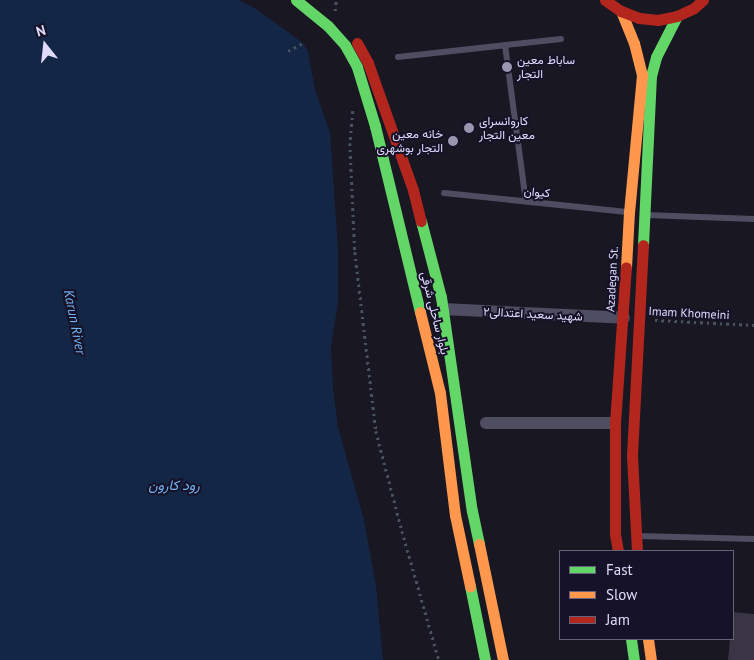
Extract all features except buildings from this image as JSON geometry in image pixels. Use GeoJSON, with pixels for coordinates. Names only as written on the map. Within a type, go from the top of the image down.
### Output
{"type":"FeatureCollection","features":[{"type":"Feature","properties":{"kind":"main road","name":"بلوار ساحلی شرقی"},"geometry":{"type":"LineString","coordinates":[[296,0],[328,26],[345,45],[357,67],[375,126],[440,393],[455,515],[485,660]]}},
{"type":"Feature","properties":{"kind":"main road","name":"بلوار ساحلی شرقی"},"geometry":{"type":"LineString","coordinates":[[314,0],[334,16],[354,38],[368,63],[413,190],[443,309],[472,511],[503,660]]}},
{"type":"Feature","properties":{"kind":"main road"},"geometry":{"type":"LineString","coordinates":[[605,0],[621,12],[648,19],[677,16],[694,8],[703,0]]}},
{"type":"Feature","properties":{"kind":"main road","name":"Azadegan St."},"geometry":{"type":"LineString","coordinates":[[618,550],[614,423],[624,318],[629,212],[642,75],[634,43],[621,12]]}},
{"type":"Feature","properties":{"kind":"main road"},"geometry":{"type":"LineString","coordinates":[[636,550],[632,454],[646,216],[651,76],[656,57],[677,16]]}},
{"type":"Feature","properties":{"kind":"main road"},"geometry":{"type":"LineString","coordinates":[[631,640],[634,660]]}},
{"type":"Feature","properties":{"kind":"main road"},"geometry":{"type":"LineString","coordinates":[[648,640],[651,660]]}},
{"type":"Feature","properties":{"kind":"street","name":"شهید سعید اعتدالی۲"},"geometry":{"type":"LineString","coordinates":[[443,309],[624,318]]}},
{"type":"Feature","properties":{"kind":"street"},"geometry":{"type":"LineString","coordinates":[[486,423],[614,423]]}},
{"type":"Feature","properties":{"kind":"lane"},"geometry":{"type":"LineString","coordinates":[[398,57],[561,39]]}},
{"type":"Feature","properties":{"kind":"lane"},"geometry":{"type":"LineString","coordinates":[[505,45],[526,202]]}},
{"type":"Feature","properties":{"kind":"lane","name":"کیوان"},"geometry":{"type":"LineString","coordinates":[[444,193],[629,212]]}},
{"type":"Feature","properties":{"kind":"lane"},"geometry":{"type":"LineString","coordinates":[[646,216],[754,219]]}},
{"type":"Feature","properties":{"kind":"lane"},"geometry":{"type":"LineString","coordinates":[[634,536],[754,539]]}},
{"type":"Feature","properties":{"kind":"path"},"geometry":{"type":"LineString","coordinates":[[334,16],[336,0]]}},
{"type":"Feature","properties":{"kind":"path"},"geometry":{"type":"LineString","coordinates":[[288,51],[303,43]]}},
{"type":"Feature","properties":{"kind":"path"},"geometry":{"type":"LineString","coordinates":[[353,105],[350,144],[355,252],[376,431],[439,660]]}},
{"type":"Feature","properties":{"kind":"path","name":"Imam Khomeini"},"geometry":{"type":"LineString","coordinates":[[640,319],[754,326]]}},
{"type":"Feature","properties":{"kind":"water","name":"رود کارون"},"geometry":{"type":"Polygon","coordinates":[[[0,0],[239,0],[256,9],[303,43],[308,52],[315,90],[330,132],[338,250],[338,301],[331,347],[333,389],[338,427],[364,520],[376,586],[383,660],[0,660],[0,0]]]}},
{"type":"Feature","properties":{"kind":"traffic: fast"},"geometry":{"type":"LineString","coordinates":[[296,0],[328,26],[345,45],[357,67],[375,126],[420,312]]}},
{"type":"Feature","properties":{"kind":"traffic: fast"},"geometry":{"type":"LineString","coordinates":[[643,245],[651,76],[656,57],[677,16]]}},
{"type":"Feature","properties":{"kind":"traffic: fast"},"geometry":{"type":"LineString","coordinates":[[421,221],[441,297],[472,511],[479,544]]}},
{"type":"Feature","properties":{"kind":"traffic: fast"},"geometry":{"type":"LineString","coordinates":[[470,586],[485,660]]}},
{"type":"Feature","properties":{"kind":"traffic: fast"},"geometry":{"type":"LineString","coordinates":[[631,640],[634,660]]}},
{"type":"Feature","properties":{"kind":"traffic: slow"},"geometry":{"type":"LineString","coordinates":[[621,11],[634,43],[642,75],[629,212],[626,267]]}},
{"type":"Feature","properties":{"kind":"traffic: slow"},"geometry":{"type":"LineString","coordinates":[[420,312],[440,393],[455,515],[470,586]]}},
{"type":"Feature","properties":{"kind":"traffic: slow"},"geometry":{"type":"LineString","coordinates":[[479,544],[503,660]]}},
{"type":"Feature","properties":{"kind":"traffic: slow"},"geometry":{"type":"LineString","coordinates":[[648,640],[651,660]]}},
{"type":"Feature","properties":{"kind":"traffic: jam"},"geometry":{"type":"LineString","coordinates":[[605,0],[621,11],[639,18],[658,20],[677,16],[694,8],[703,0]]}},
{"type":"Feature","properties":{"kind":"traffic: jam"},"geometry":{"type":"LineString","coordinates":[[357,43],[368,63],[413,190],[421,221]]}},
{"type":"Feature","properties":{"kind":"traffic: jam"},"geometry":{"type":"LineString","coordinates":[[637,550],[632,455],[643,245]]}},
{"type":"Feature","properties":{"kind":"traffic: jam"},"geometry":{"type":"LineString","coordinates":[[618,550],[615,534],[615,423],[626,267]]}},
{"type":"Feature","properties":{"kind":"place","name":"ساباط معین التجار"},"geometry":{"type":"Point","coordinates":[507,67]}},
{"type":"Feature","properties":{"kind":"place","name":"کاروانسرای معین التجار"},"geometry":{"type":"Point","coordinates":[469,128]}},
{"type":"Feature","properties":{"kind":"place","name":"خانه معین التجار بوشهری"},"geometry":{"type":"Point","coordinates":[453,141]}},
{"type":"Feature","properties":{"kind":"water label","name":"Karun River"},"geometry":{"type":"Point","coordinates":[75,322]}}]}
